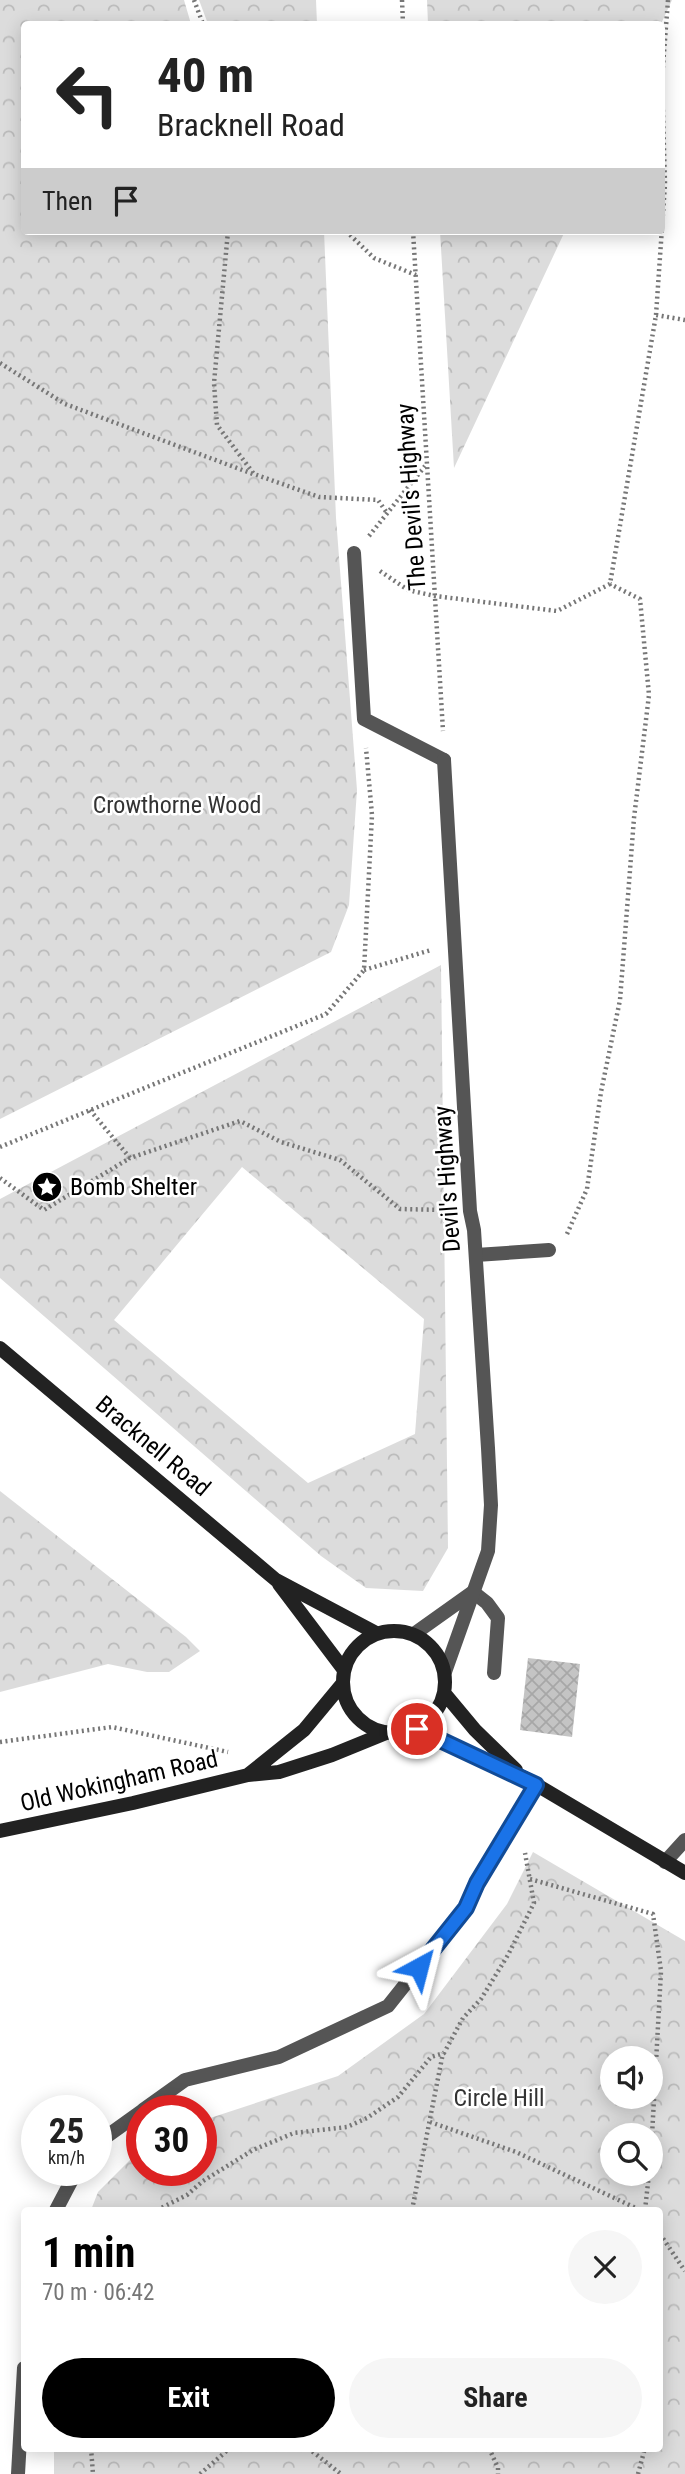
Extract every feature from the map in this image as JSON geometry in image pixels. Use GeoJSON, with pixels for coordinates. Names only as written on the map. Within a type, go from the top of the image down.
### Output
{"type":"FeatureCollection","features":[{"type":"Feature","properties":{"kind":"main road","name":"Bracknell Road"},"geometry":{"type":"LineString","coordinates":[[0,1348],[276,1580],[376,1633]]}},
{"type":"Feature","properties":{"kind":"main road","name":"Bracknell Road"},"geometry":{"type":"LineString","coordinates":[[276,1580],[343,1676]]}},
{"type":"Feature","properties":{"kind":"main road"},"geometry":{"type":"LineString","coordinates":[[402,1630],[414,1634],[428,1643],[439,1656],[445,1672],[445,1694],[439,1709],[417,1729],[386,1733],[369,1727],[355,1716],[346,1700],[343,1676],[350,1654],[361,1642],[376,1633],[402,1630]]}},
{"type":"Feature","properties":{"kind":"main road","name":"Old Wokingham Road"},"geometry":{"type":"LineString","coordinates":[[248,1775],[304,1730],[343,1676]]}},
{"type":"Feature","properties":{"kind":"main road"},"geometry":{"type":"LineString","coordinates":[[445,1694],[475,1730],[530,1782]]}},
{"type":"Feature","properties":{"kind":"main road"},"geometry":{"type":"LineString","coordinates":[[417,1729],[530,1782],[685,1873]]}},
{"type":"Feature","properties":{"kind":"main road","name":"Old Wokingham Road"},"geometry":{"type":"LineString","coordinates":[[0,1831],[134,1803],[248,1775],[279,1772],[386,1733]]}},
{"type":"Feature","properties":{"kind":"street"},"geometry":{"type":"LineString","coordinates":[[354,553],[364,719],[444,760]]}},
{"type":"Feature","properties":{"kind":"street","name":"Devil's Highway"},"geometry":{"type":"LineString","coordinates":[[444,760],[470,1211],[476,1255],[491,1505],[488,1551],[445,1672]]}},
{"type":"Feature","properties":{"kind":"street"},"geometry":{"type":"LineString","coordinates":[[476,1255],[549,1250]]}},
{"type":"Feature","properties":{"kind":"street"},"geometry":{"type":"LineString","coordinates":[[414,1634],[473,1592],[487,1603],[498,1618],[494,1673]]}},
{"type":"Feature","properties":{"kind":"street"},"geometry":{"type":"LineString","coordinates":[[164,2095],[185,2080],[279,2057],[388,2006],[466,1908],[477,1883],[519,1812],[530,1782]]}},
{"type":"Feature","properties":{"kind":"street"},"geometry":{"type":"LineString","coordinates":[[665,1862],[685,1839]]}},
{"type":"Feature","properties":{"kind":"street"},"geometry":{"type":"LineString","coordinates":[[58,2207],[69,2186]]}},
{"type":"Feature","properties":{"kind":"street"},"geometry":{"type":"LineString","coordinates":[[18,2474],[21,2421]]}},
{"type":"Feature","properties":{"kind":"path"},"geometry":{"type":"LineString","coordinates":[[194,0],[202,21]]}},
{"type":"Feature","properties":{"kind":"path"},"geometry":{"type":"LineString","coordinates":[[402,0],[403,21]]}},
{"type":"Feature","properties":{"kind":"path"},"geometry":{"type":"LineString","coordinates":[[665,40],[668,0]]}},
{"type":"Feature","properties":{"kind":"path"},"geometry":{"type":"LineString","coordinates":[[228,235],[214,383],[217,425],[254,474]]}},
{"type":"Feature","properties":{"kind":"path"},"geometry":{"type":"LineString","coordinates":[[350,235],[374,258],[416,275]]}},
{"type":"Feature","properties":{"kind":"path","name":"The Devil's Highway"},"geometry":{"type":"LineString","coordinates":[[413,235],[444,760]]}},
{"type":"Feature","properties":{"kind":"path"},"geometry":{"type":"LineString","coordinates":[[610,584],[656,315],[661,235]]}},
{"type":"Feature","properties":{"kind":"path"},"geometry":{"type":"LineString","coordinates":[[656,315],[685,320]]}},
{"type":"Feature","properties":{"kind":"path"},"geometry":{"type":"LineString","coordinates":[[0,363],[65,404],[319,497],[378,500],[387,513]]}},
{"type":"Feature","properties":{"kind":"path"},"geometry":{"type":"LineString","coordinates":[[425,466],[354,553],[408,590],[435,596],[557,611],[610,584]]}},
{"type":"Feature","properties":{"kind":"path"},"geometry":{"type":"LineString","coordinates":[[549,1250],[569,1231],[587,1189],[601,1092],[620,1000],[634,818],[649,695],[640,599],[610,584]]}},
{"type":"Feature","properties":{"kind":"path"},"geometry":{"type":"LineString","coordinates":[[364,719],[372,815],[364,970]]}},
{"type":"Feature","properties":{"kind":"path"},"geometry":{"type":"LineString","coordinates":[[0,1147],[326,1014],[364,970],[455,943]]}},
{"type":"Feature","properties":{"kind":"path"},"geometry":{"type":"LineString","coordinates":[[90,1110],[130,1158]]}},
{"type":"Feature","properties":{"kind":"path"},"geometry":{"type":"LineString","coordinates":[[0,1178],[44,1210],[130,1158],[240,1121],[281,1142],[340,1160],[400,1209],[470,1211]]}},
{"type":"Feature","properties":{"kind":"path"},"geometry":{"type":"LineString","coordinates":[[0,1742],[112,1727],[228,1752]]}},
{"type":"Feature","properties":{"kind":"path"},"geometry":{"type":"LineString","coordinates":[[413,2207],[443,2053],[463,2018],[481,1999],[508,1955],[534,1903],[519,1812]]}},
{"type":"Feature","properties":{"kind":"path"},"geometry":{"type":"LineString","coordinates":[[530,1879],[653,1914],[661,1972],[653,2123]]}},
{"type":"Feature","properties":{"kind":"path"},"geometry":{"type":"LineString","coordinates":[[164,2207],[187,2195],[203,2181],[253,2150],[294,2133],[347,2127],[367,2119],[398,2097],[431,2057],[443,2053]]}},
{"type":"Feature","properties":{"kind":"path"},"geometry":{"type":"LineString","coordinates":[[429,2122],[516,2152],[636,2207]]}},
{"type":"Feature","properties":{"kind":"path"},"geometry":{"type":"LineString","coordinates":[[644,2207],[647,2186]]}},
{"type":"Feature","properties":{"kind":"path"},"geometry":{"type":"LineString","coordinates":[[663,2238],[685,2271]]}},
{"type":"Feature","properties":{"kind":"path"},"geometry":{"type":"LineString","coordinates":[[91,2452],[93,2474]]}},
{"type":"Feature","properties":{"kind":"path"},"geometry":{"type":"LineString","coordinates":[[200,2474],[225,2452]]}},
{"type":"Feature","properties":{"kind":"path"},"geometry":{"type":"LineString","coordinates":[[312,2452],[341,2474]]}},
{"type":"Feature","properties":{"kind":"path"},"geometry":{"type":"LineString","coordinates":[[491,2452],[498,2474]]}},
{"type":"Feature","properties":{"kind":"path"},"geometry":{"type":"LineString","coordinates":[[638,2474],[644,2452]]}},
{"type":"Feature","properties":{"kind":"green space","name":"Crowthorne Wood"},"geometry":{"type":"Polygon","coordinates":[[[0,0],[184,0],[190,21],[21,21],[21,235],[324,235],[336,518],[357,790],[349,905],[331,952],[0,1119],[0,0]]]}},
{"type":"Feature","properties":{"kind":"green space"},"geometry":{"type":"Polygon","coordinates":[[[199,0],[316,0],[317,21],[207,21],[199,0]]]}},
{"type":"Feature","properties":{"kind":"green space"},"geometry":{"type":"Polygon","coordinates":[[[427,0],[672,0],[662,21],[428,21],[427,0]]]}},
{"type":"Feature","properties":{"kind":"green space"},"geometry":{"type":"Polygon","coordinates":[[[440,235],[563,235],[454,468],[440,235]]]}},
{"type":"Feature","properties":{"kind":"green space"},"geometry":{"type":"Polygon","coordinates":[[[441,965],[448,1548],[423,1591],[366,1588],[321,1556],[0,1278],[0,1199],[441,965]],[[242,1167],[114,1320],[308,1483],[415,1434],[424,1319],[242,1167]]]}},
{"type":"Feature","properties":{"kind":"green space"},"geometry":{"type":"Polygon","coordinates":[[[0,1491],[186,1637],[200,1651],[169,1672],[147,1672],[108,1664],[0,1692],[0,1491]]]}},
{"type":"Feature","properties":{"kind":"green space","name":"Circle Hill"},"geometry":{"type":"Polygon","coordinates":[[[533,1852],[685,1941],[685,2474],[54,2474],[54,2452],[663,2452],[663,2207],[92,2207],[98,2192],[104,2186],[112,2186],[112,2178],[126,2164],[126,2186],[217,2186],[217,2116],[338,2076],[424,2014],[507,1904],[533,1852]]]}},
{"type":"Feature","properties":{"kind":"building"},"geometry":{"type":"Polygon","coordinates":[[[528,1658],[580,1664],[572,1737],[520,1730],[528,1658]]]}},
{"type":"Feature","properties":{"kind":"place","name":"Bomb Shelter"},"geometry":{"type":"Point","coordinates":[47,1187]}},
{"type":"Feature","properties":{"kind":"route"},"geometry":{"type":"LineString","coordinates":[[417,1729],[536,1785],[477,1883],[466,1908],[419,1967]]}}]}
